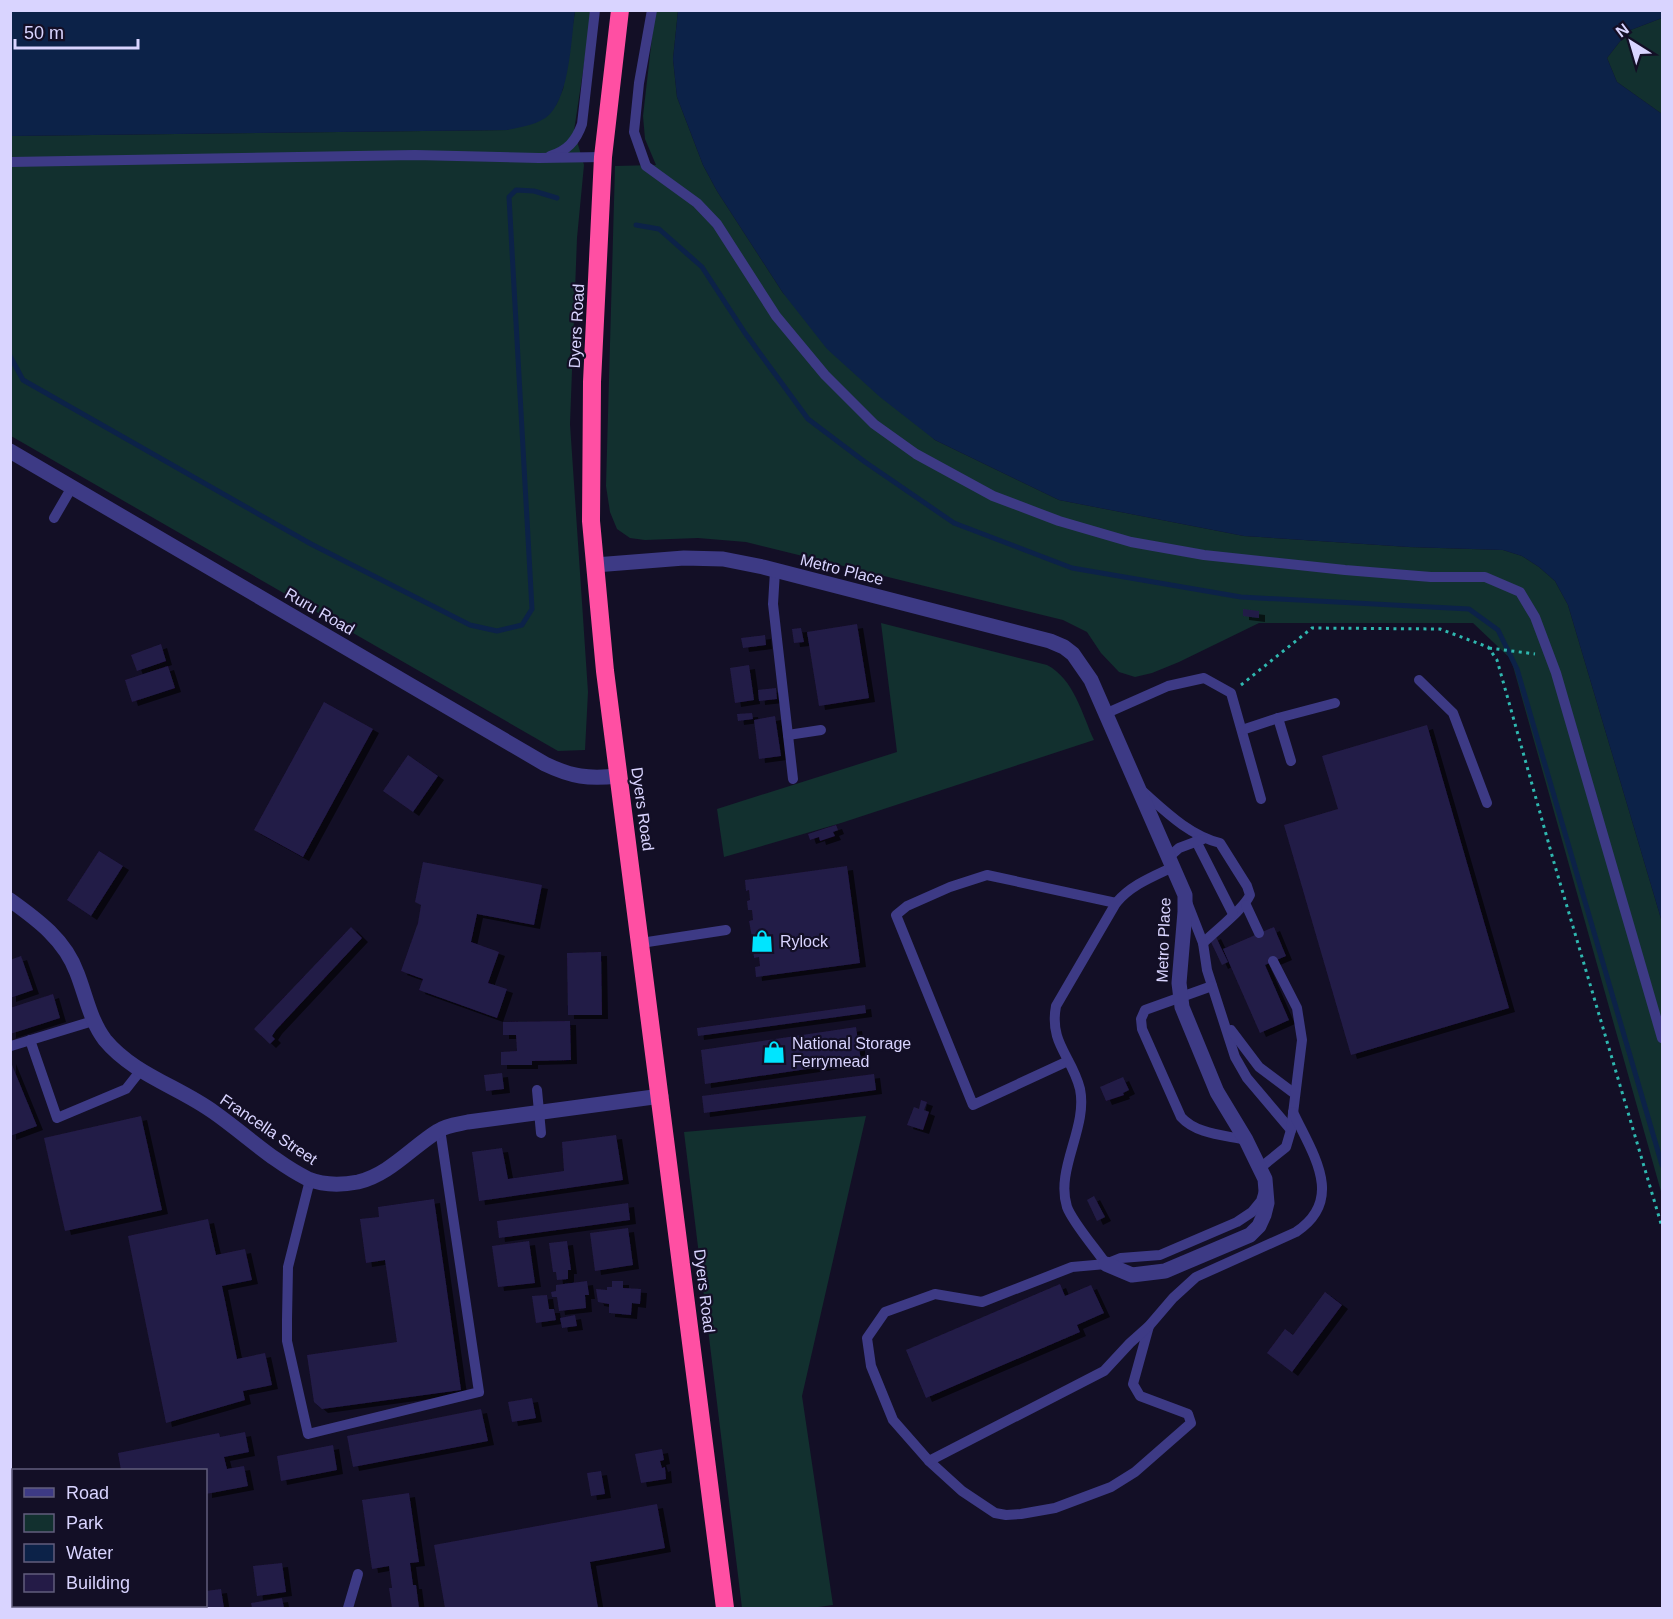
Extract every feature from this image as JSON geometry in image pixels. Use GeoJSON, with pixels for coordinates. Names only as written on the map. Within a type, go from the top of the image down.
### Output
{"type":"FeatureCollection","features":[{"type":"Feature","properties":{"kind":"highway","name":"Dyers Road"},"geometry":{"type":"LineString","coordinates":[[620,10],[603,157],[592,382],[591,521],[618,776],[661,1096],[725,1608]]}},
{"type":"Feature","properties":{"kind":"street","name":"Ruru Road"},"geometry":{"type":"LineString","coordinates":[[10,451],[545,764],[585,778],[618,776]]}},
{"type":"Feature","properties":{"kind":"street","name":"Metro Place"},"geometry":{"type":"LineString","coordinates":[[595,565],[699,558],[723,559],[1050,641],[1064,647],[1082,664],[1107,713],[1185,895],[1180,997],[1187,1023],[1218,1092],[1262,1174],[1267,1203],[1259,1226],[1250,1235],[1165,1271],[1148,1275],[1132,1275],[1106,1264]]}},
{"type":"Feature","properties":{"kind":"street","name":"Francella Street"},"geometry":{"type":"LineString","coordinates":[[10,900],[45,926],[54,946],[77,971],[93,1021],[106,1040],[141,1070],[214,1112],[274,1158],[310,1179],[335,1185],[359,1182],[383,1171],[440,1129],[468,1122],[661,1096]]}},
{"type":"Feature","properties":{"kind":"lane"},"geometry":{"type":"LineString","coordinates":[[538,159],[564,150],[578,135],[582,124],[595,10]]}},
{"type":"Feature","properties":{"kind":"lane"},"geometry":{"type":"LineString","coordinates":[[652,10],[639,83],[634,132],[646,166],[697,203],[717,224],[776,316],[825,375],[874,424],[916,454],[993,495],[1059,521],[1131,542],[1204,555],[1345,570],[1431,577],[1485,578],[1520,592],[1535,617],[1556,674],[1662,1038]]}},
{"type":"Feature","properties":{"kind":"lane"},"geometry":{"type":"LineString","coordinates":[[10,162],[414,155],[538,159],[603,157]]}},
{"type":"Feature","properties":{"kind":"lane"},"geometry":{"type":"LineString","coordinates":[[54,518],[72,487]]}},
{"type":"Feature","properties":{"kind":"lane"},"geometry":{"type":"LineString","coordinates":[[775,571],[773,604],[793,779]]}},
{"type":"Feature","properties":{"kind":"lane"},"geometry":{"type":"LineString","coordinates":[[1107,713],[1168,686],[1204,678],[1231,693],[1261,799]]}},
{"type":"Feature","properties":{"kind":"lane"},"geometry":{"type":"LineString","coordinates":[[1419,680],[1453,713],[1487,803]]}},
{"type":"Feature","properties":{"kind":"lane"},"geometry":{"type":"LineString","coordinates":[[1242,730],[1335,703]]}},
{"type":"Feature","properties":{"kind":"lane"},"geometry":{"type":"LineString","coordinates":[[1278,718],[1291,761]]}},
{"type":"Feature","properties":{"kind":"lane"},"geometry":{"type":"LineString","coordinates":[[788,735],[821,730]]}},
{"type":"Feature","properties":{"kind":"lane"},"geometry":{"type":"LineString","coordinates":[[1137,786],[1200,840],[1233,914]]}},
{"type":"Feature","properties":{"kind":"lane"},"geometry":{"type":"LineString","coordinates":[[1106,1264],[1068,1209],[1064,1188],[1080,1109],[1080,1089],[1058,1041],[1053,1021],[1056,1006],[1124,893],[1171,862],[1179,848],[1200,840],[1220,843],[1247,886],[1250,895],[1246,905],[1233,914],[1203,943]]}},
{"type":"Feature","properties":{"kind":"lane"},"geometry":{"type":"LineString","coordinates":[[1068,1061],[973,1105],[896,915],[907,906],[950,887],[987,875],[1116,903]]}},
{"type":"Feature","properties":{"kind":"lane"},"geometry":{"type":"LineString","coordinates":[[1185,895],[1203,943],[1212,986],[1240,1067],[1291,1130]]}},
{"type":"Feature","properties":{"kind":"lane"},"geometry":{"type":"LineString","coordinates":[[1246,905],[1259,933]]}},
{"type":"Feature","properties":{"kind":"lane"},"geometry":{"type":"LineString","coordinates":[[641,943],[726,930]]}},
{"type":"Feature","properties":{"kind":"lane"},"geometry":{"type":"LineString","coordinates":[[1262,1174],[1286,1147],[1291,1130],[1302,1040],[1297,1008],[1273,961]]}},
{"type":"Feature","properties":{"kind":"lane"},"geometry":{"type":"LineString","coordinates":[[1212,986],[1145,1011],[1141,1019],[1142,1029],[1181,1117],[1188,1124],[1197,1128],[1245,1140]]}},
{"type":"Feature","properties":{"kind":"lane"},"geometry":{"type":"LineString","coordinates":[[11,1046],[93,1021]]}},
{"type":"Feature","properties":{"kind":"lane"},"geometry":{"type":"LineString","coordinates":[[1226,1023],[1259,1067],[1295,1094]]}},
{"type":"Feature","properties":{"kind":"lane"},"geometry":{"type":"LineString","coordinates":[[30,1040],[57,1118],[126,1089],[141,1070]]}},
{"type":"Feature","properties":{"kind":"lane"},"geometry":{"type":"LineString","coordinates":[[537,1090],[541,1133]]}},
{"type":"Feature","properties":{"kind":"lane"},"geometry":{"type":"LineString","coordinates":[[929,1461],[1104,1371],[1196,1277],[1296,1232],[1309,1223],[1322,1202],[1319,1173],[1293,1112]]}},
{"type":"Feature","properties":{"kind":"lane"},"geometry":{"type":"LineString","coordinates":[[310,1179],[288,1267],[287,1341],[308,1434],[479,1392],[440,1129]]}},
{"type":"Feature","properties":{"kind":"lane","name":"Metro Place"},"geometry":{"type":"LineString","coordinates":[[1106,1264],[1072,1267],[982,1302],[935,1294],[885,1312],[867,1338],[871,1366],[893,1420],[929,1461],[995,1513],[1006,1515],[1055,1508],[1085,1499],[1124,1480],[1175,1439],[1191,1423],[1188,1414],[1140,1396],[1133,1384],[1149,1326]]}},
{"type":"Feature","properties":{"kind":"lane"},"geometry":{"type":"LineString","coordinates":[[348,1608],[358,1574]]}},
{"type":"Feature","properties":{"kind":"path"},"geometry":{"type":"LineString","coordinates":[[1231,693],[1312,628],[1440,628],[1488,647],[1516,651]]}},
{"type":"Feature","properties":{"kind":"path"},"geometry":{"type":"LineString","coordinates":[[1488,647],[1497,660],[1555,866],[1662,1227]]}},
{"type":"Feature","properties":{"kind":"green space"},"geometry":{"type":"Polygon","coordinates":[[[575,11],[592,11],[574,131],[584,165],[577,238],[570,424],[588,692],[585,750],[558,751],[11,436],[11,136],[507,130],[556,105],[563,89],[575,11]]]}},
{"type":"Feature","properties":{"kind":"green space"},"geometry":{"type":"Polygon","coordinates":[[[655,11],[678,11],[673,59],[677,97],[703,165],[717,191],[783,293],[935,440],[1059,500],[1244,536],[1409,547],[1503,550],[1522,556],[1555,581],[1568,605],[1662,922],[1662,1195],[1511,659],[1473,623],[1259,623],[1179,662],[1135,677],[1119,672],[1101,653],[1087,632],[1063,620],[746,542],[698,538],[645,540],[630,538],[617,529],[610,512],[606,486],[615,166],[656,165],[645,139],[643,116],[655,11]]]}},
{"type":"Feature","properties":{"kind":"green space"},"geometry":{"type":"Polygon","coordinates":[[[1662,18],[1662,114],[1617,82],[1607,58],[1628,31],[1662,18]]]}},
{"type":"Feature","properties":{"kind":"green space"},"geometry":{"type":"Polygon","coordinates":[[[881,623],[1047,665],[1056,671],[1071,688],[1094,740],[841,823],[724,857],[717,809],[897,752],[881,623]]]}},
{"type":"Feature","properties":{"kind":"green space"},"geometry":{"type":"Polygon","coordinates":[[[866,1116],[802,1396],[833,1605],[811,1608],[742,1608],[684,1132],[866,1116]]]}},
{"type":"Feature","properties":{"kind":"water"},"geometry":{"type":"Polygon","coordinates":[[[10,11],[575,11],[562,93],[546,118],[524,127],[507,130],[11,136],[10,11]]]}},
{"type":"Feature","properties":{"kind":"water"},"geometry":{"type":"Polygon","coordinates":[[[678,11],[1662,11],[1662,18],[1628,31],[1607,58],[1617,82],[1662,114],[1662,922],[1568,605],[1555,581],[1522,556],[1503,550],[1409,547],[1244,536],[1059,500],[935,440],[880,397],[827,349],[783,293],[717,191],[703,165],[677,97],[673,59],[678,11]]]}},
{"type":"Feature","properties":{"kind":"building"},"geometry":{"type":"Polygon","coordinates":[[[1243,609],[1259,611],[1259,618],[1243,616],[1243,609]]]}},
{"type":"Feature","properties":{"kind":"building"},"geometry":{"type":"Polygon","coordinates":[[[857,624],[869,698],[819,706],[807,632],[857,624]]]}},
{"type":"Feature","properties":{"kind":"building"},"geometry":{"type":"Polygon","coordinates":[[[801,628],[804,642],[794,643],[792,629],[801,628]]]}},
{"type":"Feature","properties":{"kind":"building"},"geometry":{"type":"Polygon","coordinates":[[[765,635],[766,645],[743,648],[741,638],[765,635]]]}},
{"type":"Feature","properties":{"kind":"building"},"geometry":{"type":"Polygon","coordinates":[[[161,644],[166,661],[137,671],[131,655],[161,644]]]}},
{"type":"Feature","properties":{"kind":"building"},"geometry":{"type":"Polygon","coordinates":[[[749,665],[754,700],[735,703],[730,668],[749,665]]]}},
{"type":"Feature","properties":{"kind":"building"},"geometry":{"type":"Polygon","coordinates":[[[168,666],[175,688],[132,702],[125,680],[168,666]]]}},
{"type":"Feature","properties":{"kind":"building"},"geometry":{"type":"Polygon","coordinates":[[[776,688],[777,699],[759,701],[758,690],[776,688]]]}},
{"type":"Feature","properties":{"kind":"building"},"geometry":{"type":"Polygon","coordinates":[[[324,702],[373,729],[303,857],[254,830],[324,702]]]}},
{"type":"Feature","properties":{"kind":"building"},"geometry":{"type":"Polygon","coordinates":[[[752,713],[753,719],[738,721],[737,714],[752,713]]]}},
{"type":"Feature","properties":{"kind":"building"},"geometry":{"type":"Polygon","coordinates":[[[775,716],[781,756],[759,759],[754,720],[775,716]]]}},
{"type":"Feature","properties":{"kind":"building"},"geometry":{"type":"Polygon","coordinates":[[[1427,725],[1509,1008],[1351,1055],[1284,825],[1338,809],[1322,756],[1427,725]]]}},
{"type":"Feature","properties":{"kind":"building"},"geometry":{"type":"Polygon","coordinates":[[[408,755],[438,776],[413,812],[383,791],[408,755]]]}},
{"type":"Feature","properties":{"kind":"building"},"geometry":{"type":"Polygon","coordinates":[[[836,825],[838,830],[833,832],[835,836],[820,841],[819,837],[810,840],[808,834],[836,825]]]}},
{"type":"Feature","properties":{"kind":"building"},"geometry":{"type":"Polygon","coordinates":[[[99,851],[123,866],[91,916],[67,900],[99,851]]]}},
{"type":"Feature","properties":{"kind":"building"},"geometry":{"type":"Polygon","coordinates":[[[423,862],[542,885],[534,925],[477,914],[471,942],[499,952],[488,983],[507,989],[497,1018],[419,990],[423,979],[401,971],[418,923],[421,905],[415,902],[423,862]]]}},
{"type":"Feature","properties":{"kind":"building"},"geometry":{"type":"Polygon","coordinates":[[[847,866],[860,963],[756,977],[755,967],[760,966],[759,957],[754,958],[753,947],[757,947],[756,937],[752,937],[749,921],[753,920],[752,910],[748,910],[749,890],[746,891],[745,880],[847,866]]]}},
{"type":"Feature","properties":{"kind":"building"},"geometry":{"type":"Polygon","coordinates":[[[351,927],[362,938],[276,1030],[272,1036],[275,1039],[270,1044],[254,1029],[351,927]]]}},
{"type":"Feature","properties":{"kind":"building"},"geometry":{"type":"Polygon","coordinates":[[[1274,927],[1286,956],[1265,965],[1289,1020],[1260,1033],[1223,949],[1274,927]]]}},
{"type":"Feature","properties":{"kind":"building"},"geometry":{"type":"Polygon","coordinates":[[[1215,935],[1228,962],[1222,965],[1209,938],[1215,935]]]}},
{"type":"Feature","properties":{"kind":"building"},"geometry":{"type":"Polygon","coordinates":[[[601,952],[602,1015],[568,1015],[567,953],[601,952]]]}},
{"type":"Feature","properties":{"kind":"building"},"geometry":{"type":"Polygon","coordinates":[[[21,956],[33,990],[10,998],[10,960],[21,956]]]}},
{"type":"Feature","properties":{"kind":"building"},"geometry":{"type":"Polygon","coordinates":[[[53,994],[60,1018],[10,1034],[10,1008],[53,994]]]}},
{"type":"Feature","properties":{"kind":"building"},"geometry":{"type":"Polygon","coordinates":[[[865,1005],[866,1013],[698,1036],[697,1028],[865,1005]]]}},
{"type":"Feature","properties":{"kind":"building"},"geometry":{"type":"Polygon","coordinates":[[[570,1021],[571,1060],[532,1061],[532,1065],[501,1065],[501,1052],[517,1051],[516,1035],[503,1035],[503,1022],[570,1021]]]}},
{"type":"Feature","properties":{"kind":"building"},"geometry":{"type":"Polygon","coordinates":[[[856,1027],[861,1061],[705,1084],[701,1050],[856,1027]]]}},
{"type":"Feature","properties":{"kind":"building"},"geometry":{"type":"Polygon","coordinates":[[[10,1060],[37,1126],[10,1136],[10,1060]]]}},
{"type":"Feature","properties":{"kind":"building"},"geometry":{"type":"Polygon","coordinates":[[[502,1073],[504,1089],[486,1091],[484,1075],[502,1073]]]}},
{"type":"Feature","properties":{"kind":"building"},"geometry":{"type":"Polygon","coordinates":[[[874,1074],[876,1090],[704,1113],[702,1096],[874,1074]]]}},
{"type":"Feature","properties":{"kind":"building"},"geometry":{"type":"Polygon","coordinates":[[[1123,1077],[1129,1090],[1123,1093],[1124,1095],[1106,1101],[1100,1087],[1123,1077]]]}},
{"type":"Feature","properties":{"kind":"building"},"geometry":{"type":"Polygon","coordinates":[[[921,1100],[927,1102],[924,1110],[929,1112],[923,1130],[907,1125],[914,1107],[919,1109],[921,1100]]]}},
{"type":"Feature","properties":{"kind":"building"},"geometry":{"type":"Polygon","coordinates":[[[141,1116],[162,1210],[65,1231],[44,1138],[141,1116]]]}},
{"type":"Feature","properties":{"kind":"building"},"geometry":{"type":"Polygon","coordinates":[[[616,1135],[623,1180],[479,1201],[472,1152],[502,1148],[508,1179],[564,1171],[562,1142],[616,1135]]]}},
{"type":"Feature","properties":{"kind":"building"},"geometry":{"type":"Polygon","coordinates":[[[1094,1196],[1105,1217],[1097,1221],[1087,1200],[1094,1196]]]}},
{"type":"Feature","properties":{"kind":"building"},"geometry":{"type":"Polygon","coordinates":[[[434,1199],[461,1390],[322,1409],[314,1402],[307,1355],[397,1342],[385,1260],[366,1263],[360,1219],[379,1217],[378,1207],[434,1199]]]}},
{"type":"Feature","properties":{"kind":"building"},"geometry":{"type":"Polygon","coordinates":[[[628,1203],[630,1220],[499,1238],[497,1221],[628,1203]]]}},
{"type":"Feature","properties":{"kind":"building"},"geometry":{"type":"Polygon","coordinates":[[[208,1219],[216,1255],[245,1249],[252,1280],[222,1286],[237,1359],[265,1353],[272,1385],[243,1391],[245,1400],[166,1423],[128,1236],[208,1219]]]}},
{"type":"Feature","properties":{"kind":"building"},"geometry":{"type":"Polygon","coordinates":[[[628,1228],[633,1265],[595,1271],[590,1233],[628,1228]]]}},
{"type":"Feature","properties":{"kind":"building"},"geometry":{"type":"Polygon","coordinates":[[[529,1241],[535,1283],[498,1287],[492,1246],[529,1241]]]}},
{"type":"Feature","properties":{"kind":"building"},"geometry":{"type":"Polygon","coordinates":[[[567,1241],[571,1270],[568,1270],[568,1279],[557,1280],[556,1272],[553,1272],[549,1243],[567,1241]]]}},
{"type":"Feature","properties":{"kind":"building"},"geometry":{"type":"Polygon","coordinates":[[[587,1281],[589,1295],[585,1295],[586,1308],[559,1311],[557,1297],[552,1297],[551,1292],[556,1291],[556,1285],[587,1281]]]}},
{"type":"Feature","properties":{"kind":"building"},"geometry":{"type":"Polygon","coordinates":[[[612,1281],[623,1281],[623,1288],[641,1289],[640,1304],[632,1303],[631,1315],[609,1313],[609,1304],[598,1302],[596,1289],[607,1290],[607,1287],[612,1287],[612,1281]]]}},
{"type":"Feature","properties":{"kind":"building"},"geometry":{"type":"Polygon","coordinates":[[[1060,1284],[1065,1296],[1091,1285],[1104,1313],[1077,1325],[1080,1332],[926,1398],[906,1350],[1060,1284]]]}},
{"type":"Feature","properties":{"kind":"building"},"geometry":{"type":"Polygon","coordinates":[[[1325,1292],[1342,1305],[1292,1372],[1267,1353],[1285,1329],[1293,1335],[1325,1292]]]}},
{"type":"Feature","properties":{"kind":"building"},"geometry":{"type":"Polygon","coordinates":[[[547,1295],[549,1309],[554,1309],[556,1320],[536,1323],[532,1296],[547,1295]]]}},
{"type":"Feature","properties":{"kind":"building"},"geometry":{"type":"Polygon","coordinates":[[[575,1315],[577,1326],[562,1328],[560,1318],[575,1315]]]}},
{"type":"Feature","properties":{"kind":"building"},"geometry":{"type":"Polygon","coordinates":[[[532,1398],[536,1418],[512,1422],[508,1402],[532,1398]]]}},
{"type":"Feature","properties":{"kind":"building"},"geometry":{"type":"Polygon","coordinates":[[[481,1409],[488,1441],[353,1467],[347,1436],[481,1409]]]}},
{"type":"Feature","properties":{"kind":"building"},"geometry":{"type":"Polygon","coordinates":[[[245,1432],[249,1452],[224,1457],[227,1469],[244,1466],[248,1486],[207,1494],[207,1469],[121,1469],[118,1453],[219,1433],[220,1437],[245,1432]]]}},
{"type":"Feature","properties":{"kind":"building"},"geometry":{"type":"Polygon","coordinates":[[[333,1445],[337,1470],[281,1481],[277,1456],[333,1445]]]}},
{"type":"Feature","properties":{"kind":"building"},"geometry":{"type":"Polygon","coordinates":[[[662,1449],[664,1460],[660,1461],[662,1468],[665,1467],[666,1479],[641,1483],[635,1454],[662,1449]]]}},
{"type":"Feature","properties":{"kind":"building"},"geometry":{"type":"Polygon","coordinates":[[[601,1471],[605,1494],[591,1496],[587,1473],[601,1471]]]}},
{"type":"Feature","properties":{"kind":"building"},"geometry":{"type":"Polygon","coordinates":[[[409,1493],[419,1562],[410,1563],[419,1608],[392,1608],[389,1566],[372,1569],[362,1500],[409,1493]]]}},
{"type":"Feature","properties":{"kind":"building"},"geometry":{"type":"Polygon","coordinates":[[[657,1504],[665,1548],[590,1562],[598,1608],[445,1608],[434,1545],[657,1504]]]}},
{"type":"Feature","properties":{"kind":"building"},"geometry":{"type":"Polygon","coordinates":[[[282,1563],[286,1592],[257,1596],[253,1566],[282,1563]]]}},
{"type":"Feature","properties":{"kind":"building"},"geometry":{"type":"Polygon","coordinates":[[[221,1589],[224,1608],[134,1607],[207,1607],[207,1591],[221,1589]]]}},
{"type":"Feature","properties":{"kind":"building"},"geometry":{"type":"Polygon","coordinates":[[[282,1598],[284,1608],[252,1608],[251,1603],[282,1598]]]}},
{"type":"Feature","properties":{"kind":"waterway"},"geometry":{"type":"LineString","coordinates":[[10,356],[23,380],[311,544],[470,625],[497,631],[522,625],[532,609],[509,197],[516,190],[534,191],[557,198]]}},
{"type":"Feature","properties":{"kind":"waterway"},"geometry":{"type":"LineString","coordinates":[[636,225],[659,229],[702,267],[745,333],[808,419],[865,462],[954,523],[1072,568],[1241,597],[1469,609],[1498,630],[1517,669],[1662,1165]]}},
{"type":"Feature","properties":{"kind":"place","name":"Rylock"},"geometry":{"type":"Point","coordinates":[762,941]}},
{"type":"Feature","properties":{"kind":"place","name":"National Storage Ferrymead"},"geometry":{"type":"Point","coordinates":[774,1052]}}]}
